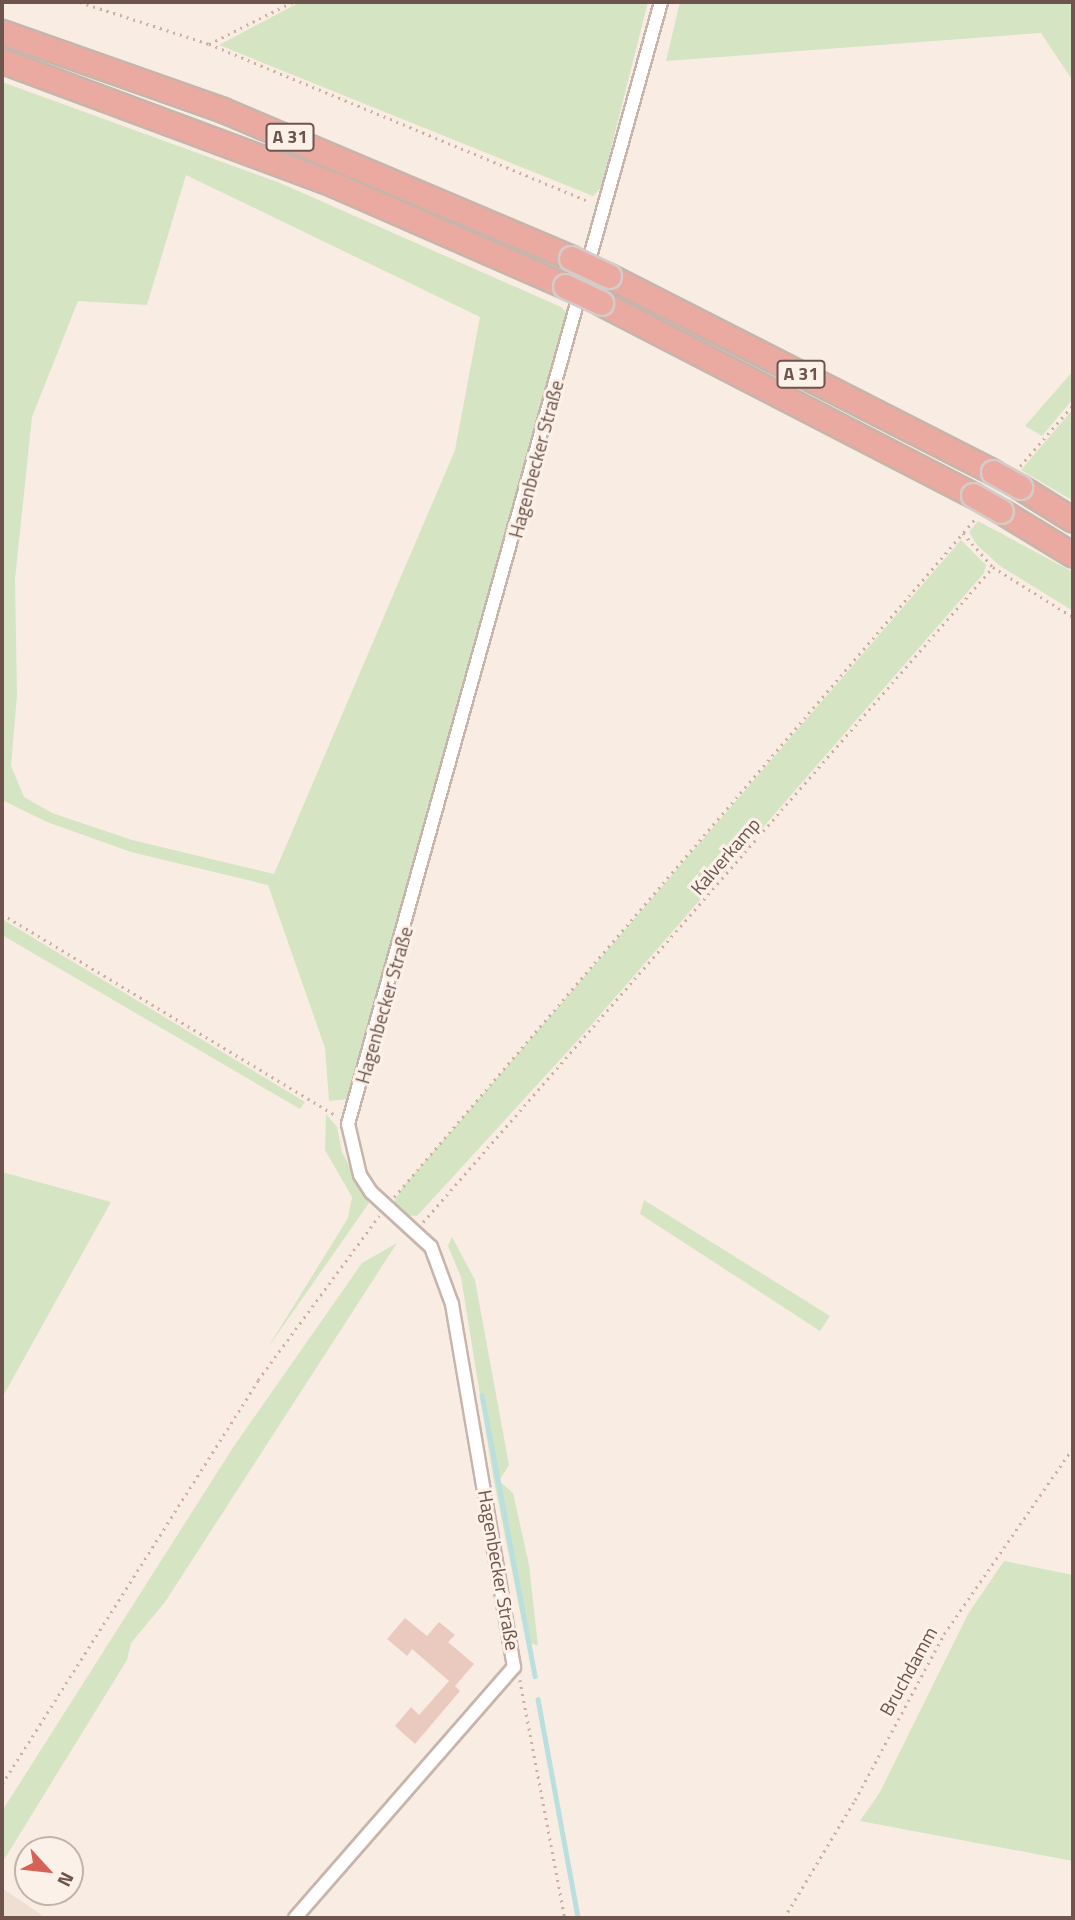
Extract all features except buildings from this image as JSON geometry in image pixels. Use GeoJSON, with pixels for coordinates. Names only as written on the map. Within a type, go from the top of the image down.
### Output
{"type":"FeatureCollection","features":[{"type":"Feature","properties":{"kind":"highway","name":"A 31"},"geometry":{"type":"LineString","coordinates":[[2,32],[223,110],[571,258],[993,472],[1073,520]]}},
{"type":"Feature","properties":{"kind":"highway","name":"A 31"},"geometry":{"type":"LineString","coordinates":[[2,61],[335,185],[565,286],[973,495],[1073,555]]}},
{"type":"Feature","properties":{"kind":"street","name":"Hagenbecker Straße"},"geometry":{"type":"LineString","coordinates":[[295,1918],[514,1667],[452,1304],[431,1247],[386,1206],[360,1175],[348,1124],[607,207],[661,2]]}},
{"type":"Feature","properties":{"kind":"path"},"geometry":{"type":"LineString","coordinates":[[80,2],[209,44],[607,207]]}},
{"type":"Feature","properties":{"kind":"path"},"geometry":{"type":"LineString","coordinates":[[209,44],[292,2]]}},
{"type":"Feature","properties":{"kind":"path"},"geometry":{"type":"LineString","coordinates":[[2,1784],[258,1380],[386,1206],[963,533],[993,567],[1073,617]]}},
{"type":"Feature","properties":{"kind":"path","name":"Kalverkamp"},"geometry":{"type":"LineString","coordinates":[[414,1232],[993,567]]}},
{"type":"Feature","properties":{"kind":"path"},"geometry":{"type":"LineString","coordinates":[[2,914],[348,1124]]}},
{"type":"Feature","properties":{"kind":"path","name":"Bruchdamm"},"geometry":{"type":"LineString","coordinates":[[784,1918],[855,1800],[944,1634],[1073,1448]]}},
{"type":"Feature","properties":{"kind":"path"},"geometry":{"type":"LineString","coordinates":[[514,1667],[523,1685],[565,1918]]}},
{"type":"Feature","properties":{"kind":"shaded area"},"geometry":{"type":"Polygon","coordinates":[[[2,1888],[14,1896],[14,1906],[28,1906],[46,1918],[2,1918],[2,1888]]]}},
{"type":"Feature","properties":{"kind":"green space"},"geometry":{"type":"Polygon","coordinates":[[[300,2],[648,2],[601,188],[593,196],[219,45],[300,2]]]}},
{"type":"Feature","properties":{"kind":"green space"},"geometry":{"type":"Polygon","coordinates":[[[680,2],[1073,2],[1073,81],[1041,33],[666,61],[680,2]]]}},
{"type":"Feature","properties":{"kind":"green space"},"geometry":{"type":"Polygon","coordinates":[[[2,82],[280,183],[561,307],[568,314],[348,1099],[329,1101],[325,1048],[268,885],[131,852],[47,822],[2,800],[2,82]],[[186,175],[147,305],[78,301],[32,417],[15,579],[17,695],[11,766],[24,797],[52,813],[132,840],[274,874],[455,450],[480,317],[186,175]]]}},
{"type":"Feature","properties":{"kind":"green space"},"geometry":{"type":"Polygon","coordinates":[[[1073,371],[1073,399],[1042,436],[1025,426],[1073,371]]]}},
{"type":"Feature","properties":{"kind":"green space"},"geometry":{"type":"Polygon","coordinates":[[[1073,409],[1073,501],[1021,470],[1073,409]]]}},
{"type":"Feature","properties":{"kind":"green space"},"geometry":{"type":"Polygon","coordinates":[[[978,521],[1073,572],[1073,611],[1000,566],[977,545],[969,532],[978,521]]]}},
{"type":"Feature","properties":{"kind":"green space"},"geometry":{"type":"Polygon","coordinates":[[[961,540],[986,565],[984,573],[579,1039],[417,1216],[402,1215],[392,1205],[403,1187],[961,540]]]}},
{"type":"Feature","properties":{"kind":"green space"},"geometry":{"type":"Polygon","coordinates":[[[2,919],[305,1102],[300,1109],[2,935],[2,919]]]}},
{"type":"Feature","properties":{"kind":"green space"},"geometry":{"type":"Polygon","coordinates":[[[326,1114],[337,1127],[342,1152],[369,1203],[267,1349],[348,1218],[352,1197],[325,1150],[326,1114]]]}},
{"type":"Feature","properties":{"kind":"green space"},"geometry":{"type":"Polygon","coordinates":[[[2,1172],[111,1202],[2,1398],[2,1172]]]}},
{"type":"Feature","properties":{"kind":"green space"},"geometry":{"type":"Polygon","coordinates":[[[644,1200],[830,1316],[820,1331],[640,1214],[644,1200]]]}},
{"type":"Feature","properties":{"kind":"green space"},"geometry":{"type":"Polygon","coordinates":[[[452,1237],[475,1280],[509,1465],[499,1481],[513,1493],[529,1565],[538,1646],[526,1641],[493,1476],[461,1277],[448,1246],[452,1237]]]}},
{"type":"Feature","properties":{"kind":"green space"},"geometry":{"type":"Polygon","coordinates":[[[397,1243],[165,1602],[131,1643],[127,1660],[19,1836],[14,1836],[14,1844],[2,1863],[2,1811],[234,1446],[362,1263],[397,1243]]]}},
{"type":"Feature","properties":{"kind":"green space"},"geometry":{"type":"Polygon","coordinates":[[[1004,1561],[1073,1575],[1073,1861],[860,1821],[880,1792],[968,1614],[1004,1561]]]}},
{"type":"Feature","properties":{"kind":"waterway"},"geometry":{"type":"LineString","coordinates":[[482,1395],[535,1676]]}},
{"type":"Feature","properties":{"kind":"waterway"},"geometry":{"type":"LineString","coordinates":[[538,1699],[578,1918]]}}]}
